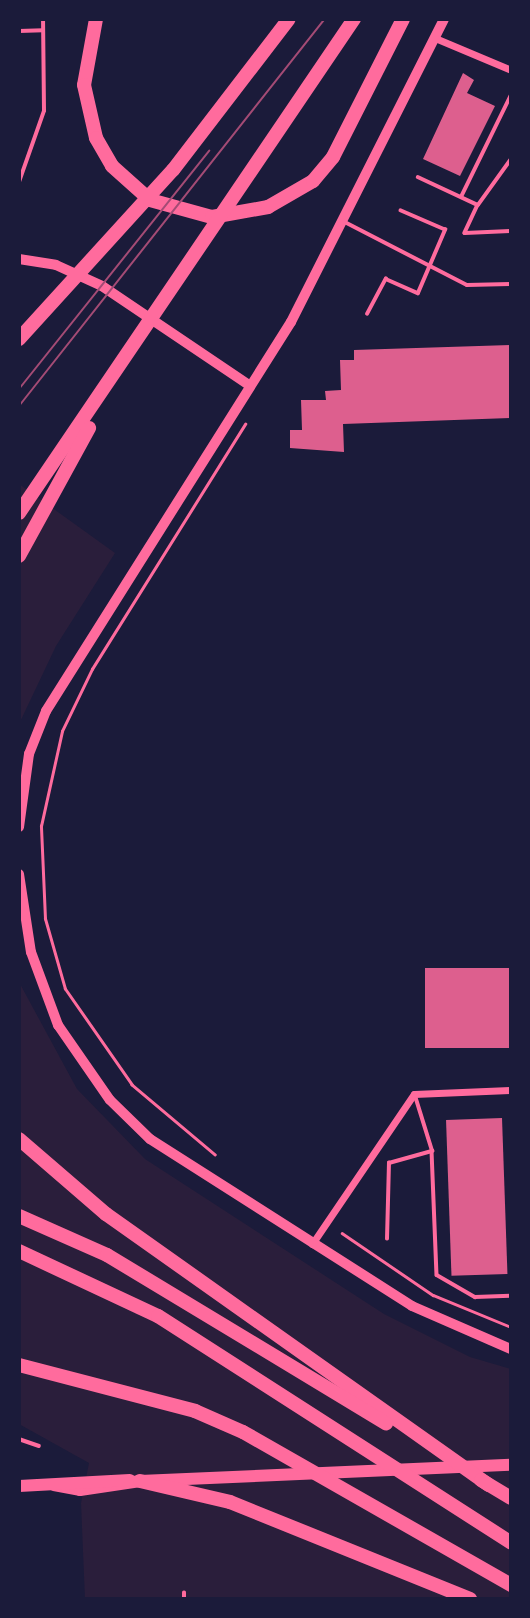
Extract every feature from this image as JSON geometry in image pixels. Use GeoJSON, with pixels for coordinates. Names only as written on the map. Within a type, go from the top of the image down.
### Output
{"type":"FeatureCollection","features":[{"type":"Feature","properties":{"kind":"highway"},"geometry":{"type":"LineString","coordinates":[[96,19],[84,85],[96,138],[112,166],[150,200],[182,213],[239,215],[268,206],[313,181],[333,157],[403,19]]}},
{"type":"Feature","properties":{"kind":"highway"},"geometry":{"type":"LineString","coordinates":[[19,339],[173,170],[289,19]]}},
{"type":"Feature","properties":{"kind":"highway"},"geometry":{"type":"LineString","coordinates":[[19,513],[113,382],[354,19]]}},
{"type":"Feature","properties":{"kind":"highway"},"geometry":{"type":"LineString","coordinates":[[19,556],[113,382]]}},
{"type":"Feature","properties":{"kind":"highway"},"geometry":{"type":"LineString","coordinates":[[19,1139],[106,1214],[489,1485]]}},
{"type":"Feature","properties":{"kind":"highway"},"geometry":{"type":"LineString","coordinates":[[19,1216],[107,1255],[511,1498]]}},
{"type":"Feature","properties":{"kind":"highway"},"geometry":{"type":"LineString","coordinates":[[19,1251],[158,1316],[511,1543]]}},
{"type":"Feature","properties":{"kind":"highway"},"geometry":{"type":"LineString","coordinates":[[19,1365],[183,1407],[243,1432],[511,1585]]}},
{"type":"Feature","properties":{"kind":"highway"},"geometry":{"type":"LineString","coordinates":[[140,1481],[230,1502],[470,1599]]}},
{"type":"Feature","properties":{"kind":"main road"},"geometry":{"type":"LineString","coordinates":[[19,259],[56,265],[102,286],[250,385]]}},
{"type":"Feature","properties":{"kind":"main road"},"geometry":{"type":"LineString","coordinates":[[19,1486],[54,1485],[80,1490],[140,1481],[225,1476],[511,1465]]}},
{"type":"Feature","properties":{"kind":"street"},"geometry":{"type":"LineString","coordinates":[[19,827],[29,754],[46,711],[250,385],[345,222],[444,19]]}},
{"type":"Feature","properties":{"kind":"street"},"geometry":{"type":"LineString","coordinates":[[435,38],[511,70]]}},
{"type":"Feature","properties":{"kind":"street"},"geometry":{"type":"LineString","coordinates":[[19,874],[31,952],[58,1025],[110,1100],[150,1139],[412,1306],[511,1349]]}},
{"type":"Feature","properties":{"kind":"street"},"geometry":{"type":"LineString","coordinates":[[312,1244],[414,1094],[511,1090]]}},
{"type":"Feature","properties":{"kind":"lane"},"geometry":{"type":"LineString","coordinates":[[19,182],[44,111],[43,19]]}},
{"type":"Feature","properties":{"kind":"lane"},"geometry":{"type":"LineString","coordinates":[[19,31],[43,30]]}},
{"type":"Feature","properties":{"kind":"lane"},"geometry":{"type":"LineString","coordinates":[[19,88],[19,122]]}},
{"type":"Feature","properties":{"kind":"lane"},"geometry":{"type":"LineString","coordinates":[[461,197],[511,95]]}},
{"type":"Feature","properties":{"kind":"lane"},"geometry":{"type":"LineString","coordinates":[[511,159],[478,205],[464,233],[511,231]]}},
{"type":"Feature","properties":{"kind":"lane"},"geometry":{"type":"LineString","coordinates":[[418,177],[478,205]]}},
{"type":"Feature","properties":{"kind":"lane"},"geometry":{"type":"LineString","coordinates":[[367,314],[386,279],[418,293],[445,230],[401,211]]}},
{"type":"Feature","properties":{"kind":"lane"},"geometry":{"type":"LineString","coordinates":[[345,222],[467,285],[511,285]]}},
{"type":"Feature","properties":{"kind":"lane"},"geometry":{"type":"LineString","coordinates":[[414,1094],[432,1151],[437,1275],[475,1297],[511,1296]]}},
{"type":"Feature","properties":{"kind":"lane"},"geometry":{"type":"LineString","coordinates":[[387,1239],[389,1163],[432,1151]]}},
{"type":"Feature","properties":{"kind":"lane"},"geometry":{"type":"LineString","coordinates":[[19,1439],[40,1446]]}},
{"type":"Feature","properties":{"kind":"lane"},"geometry":{"type":"LineString","coordinates":[[184,1592],[184,1599]]}},
{"type":"Feature","properties":{"kind":"path"},"geometry":{"type":"LineString","coordinates":[[215,1155],[132,1085],[65,989],[45,919],[41,825],[62,731],[92,668],[245,424]]}},
{"type":"Feature","properties":{"kind":"path"},"geometry":{"type":"LineString","coordinates":[[342,1233],[433,1295],[511,1327]]}},
{"type":"Feature","properties":{"kind":"shaded area"},"geometry":{"type":"Polygon","coordinates":[[[19,484],[115,553],[56,646],[19,724],[19,484]]]}},
{"type":"Feature","properties":{"kind":"shaded area"},"geometry":{"type":"Polygon","coordinates":[[[19,982],[77,1089],[145,1159],[384,1314],[470,1357],[511,1369],[511,1599],[85,1599],[81,1503],[89,1463],[19,1424],[19,982]]]}},
{"type":"Feature","properties":{"kind":"building"},"geometry":{"type":"Polygon","coordinates":[[[463,73],[474,80],[467,93],[495,106],[460,176],[423,159],[463,73]]]}},
{"type":"Feature","properties":{"kind":"building"},"geometry":{"type":"Polygon","coordinates":[[[511,345],[511,418],[343,424],[344,452],[290,448],[290,430],[302,430],[301,400],[326,400],[325,391],[341,390],[340,360],[354,360],[354,350],[511,345]]]}},
{"type":"Feature","properties":{"kind":"building"},"geometry":{"type":"Polygon","coordinates":[[[425,968],[511,968],[511,1048],[425,1048],[425,968]]]}},
{"type":"Feature","properties":{"kind":"building"},"geometry":{"type":"Polygon","coordinates":[[[502,1118],[507,1274],[451,1276],[446,1120],[502,1118]]]}},
{"type":"Feature","properties":{"kind":"tram line"},"geometry":{"type":"LineString","coordinates":[[19,406],[325,19]]}},
{"type":"Feature","properties":{"kind":"tram line"},"geometry":{"type":"LineString","coordinates":[[19,389],[209,151]]}}]}
